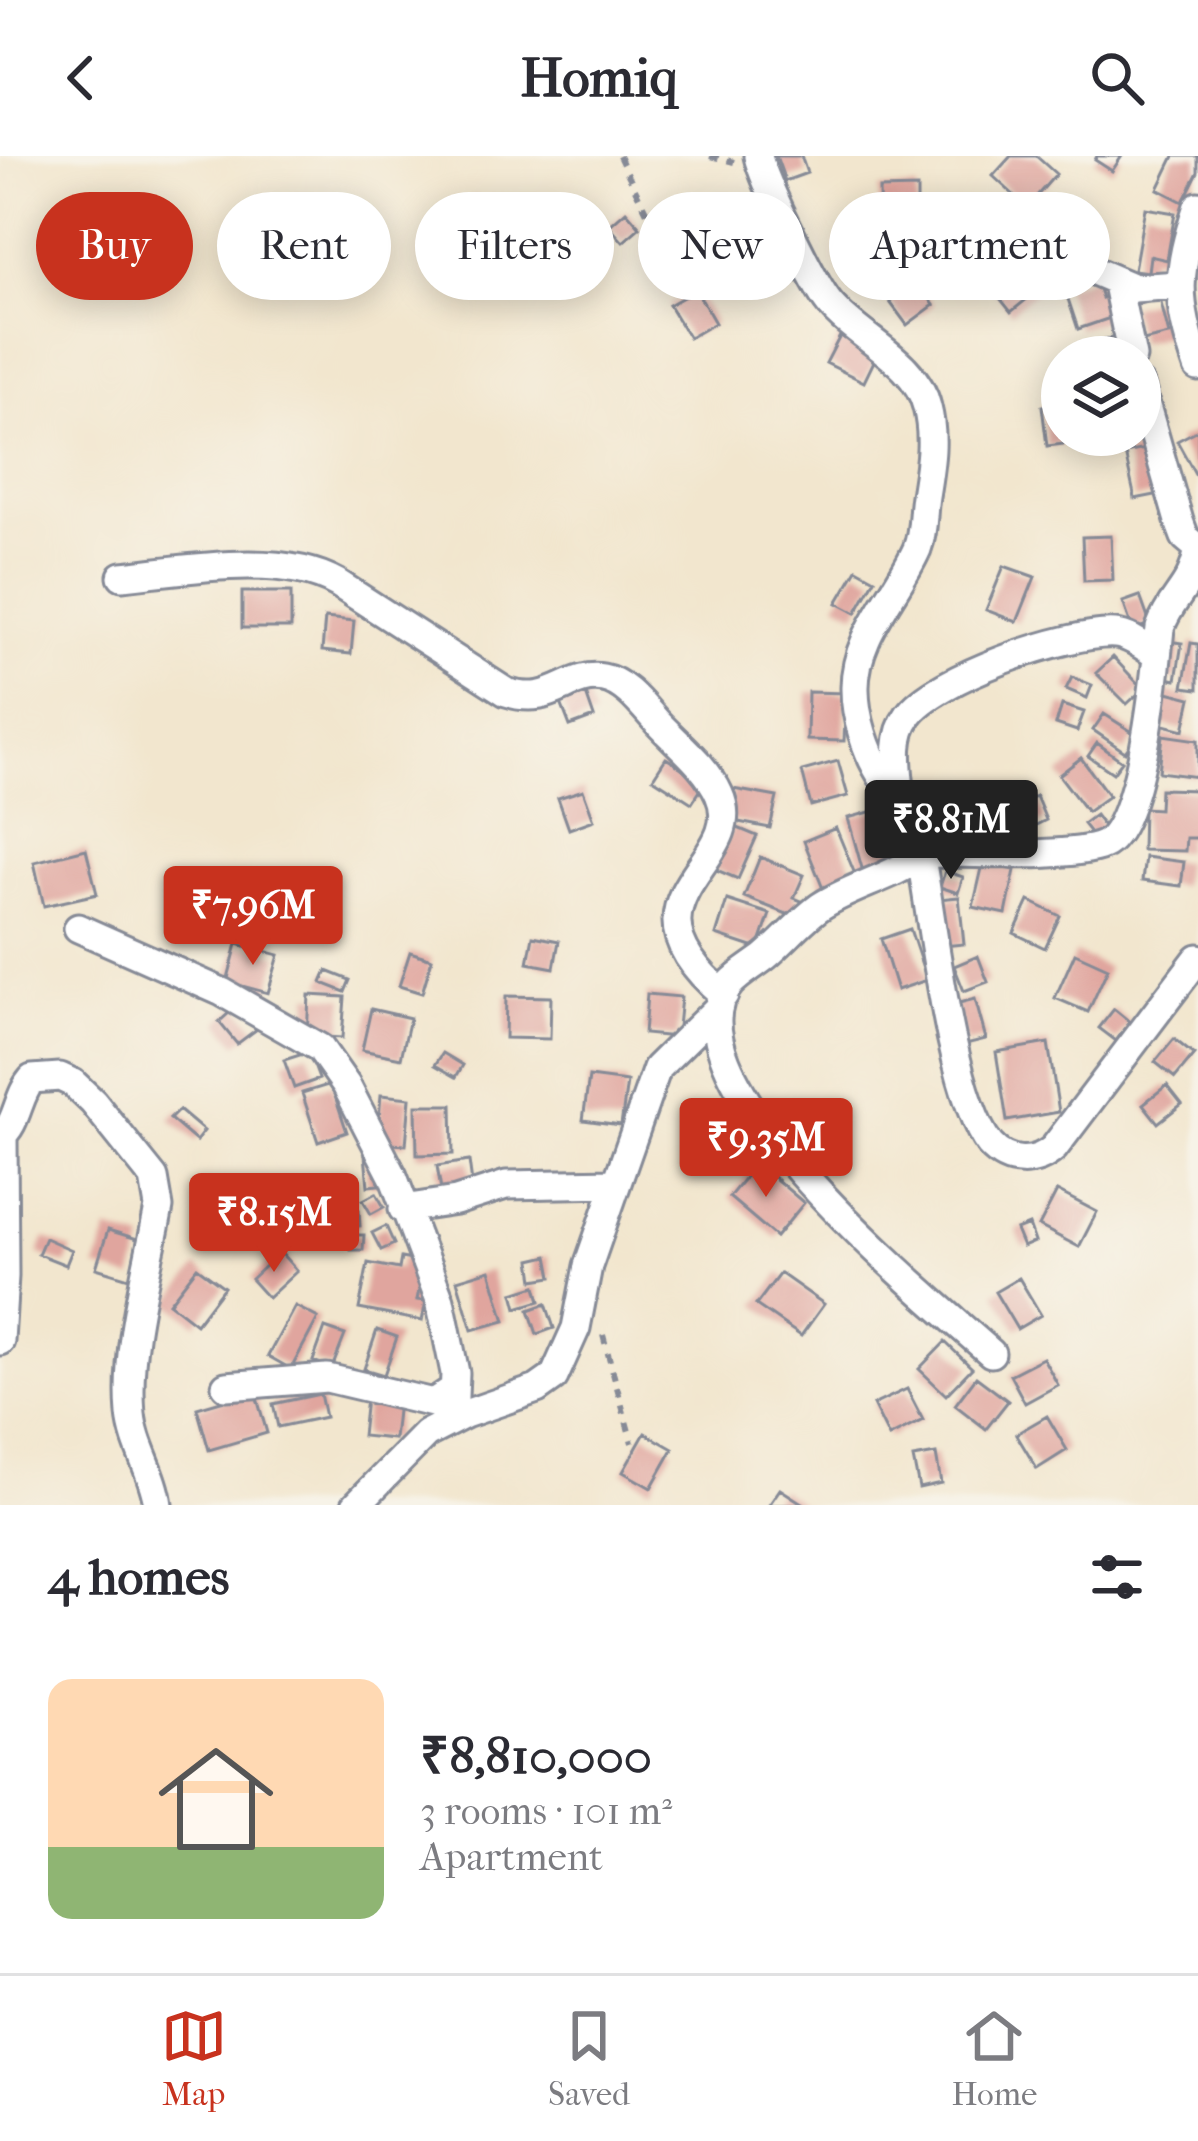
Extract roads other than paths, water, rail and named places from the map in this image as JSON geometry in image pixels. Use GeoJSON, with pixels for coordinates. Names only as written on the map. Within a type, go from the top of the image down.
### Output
{"type":"FeatureCollection","features":[{"type":"Feature","properties":{"kind":"street"},"geometry":{"type":"LineString","coordinates":[[758,156],[825,299],[900,364],[926,402],[932,474],[925,496],[925,523],[917,548],[866,638],[855,690],[870,754],[901,799],[920,855],[965,1092],[992,1147],[1008,1158],[1031,1161],[1054,1148],[1198,958]]}},
{"type":"Feature","properties":{"kind":"street"},"geometry":{"type":"LineString","coordinates":[[1198,206],[1182,254],[1179,285],[1198,367]]}},
{"type":"Feature","properties":{"kind":"street"},"geometry":{"type":"LineString","coordinates":[[1110,280],[1134,288],[1179,285]]}},
{"type":"Feature","properties":{"kind":"street"},"geometry":{"type":"LineString","coordinates":[[1118,284],[1128,336]]}},
{"type":"Feature","properties":{"kind":"street"},"geometry":{"type":"LineString","coordinates":[[356,1505],[426,1434],[509,1401],[554,1377],[575,1328],[586,1274],[657,1068],[721,1001],[729,985],[820,907],[920,855],[1063,851],[1102,846],[1116,836],[1138,779],[1167,610],[1189,584],[1198,550],[1184,536],[1160,456]]}},
{"type":"Feature","properties":{"kind":"street"},"geometry":{"type":"LineString","coordinates":[[122,576],[211,568],[309,571],[337,583],[506,692],[525,699],[542,697],[604,678],[621,688],[681,745],[720,795],[721,826],[676,920],[677,942],[721,1001],[718,1040],[728,1074],[808,1181],[853,1230],[991,1353]]}},
{"type":"Feature","properties":{"kind":"street"},"geometry":{"type":"LineString","coordinates":[[901,799],[900,731],[919,703],[945,683],[1010,658],[1096,635],[1126,636],[1157,655]]}},
{"type":"Feature","properties":{"kind":"street"},"geometry":{"type":"LineString","coordinates":[[79,928],[221,992],[320,1048],[346,1085],[393,1176],[440,1300],[455,1373],[453,1420]]}},
{"type":"Feature","properties":{"kind":"street"},"geometry":{"type":"LineString","coordinates":[[0,1341],[4,1276],[1,1136],[9,1130],[23,1089],[32,1079],[61,1078],[93,1102],[154,1178],[159,1207],[130,1386],[131,1421],[158,1505]]}},
{"type":"Feature","properties":{"kind":"street"},"geometry":{"type":"LineString","coordinates":[[403,1210],[456,1201],[506,1185],[615,1184]]}},
{"type":"Feature","properties":{"kind":"street"},"geometry":{"type":"LineString","coordinates":[[226,1386],[326,1378],[433,1403],[454,1389]]}}]}
